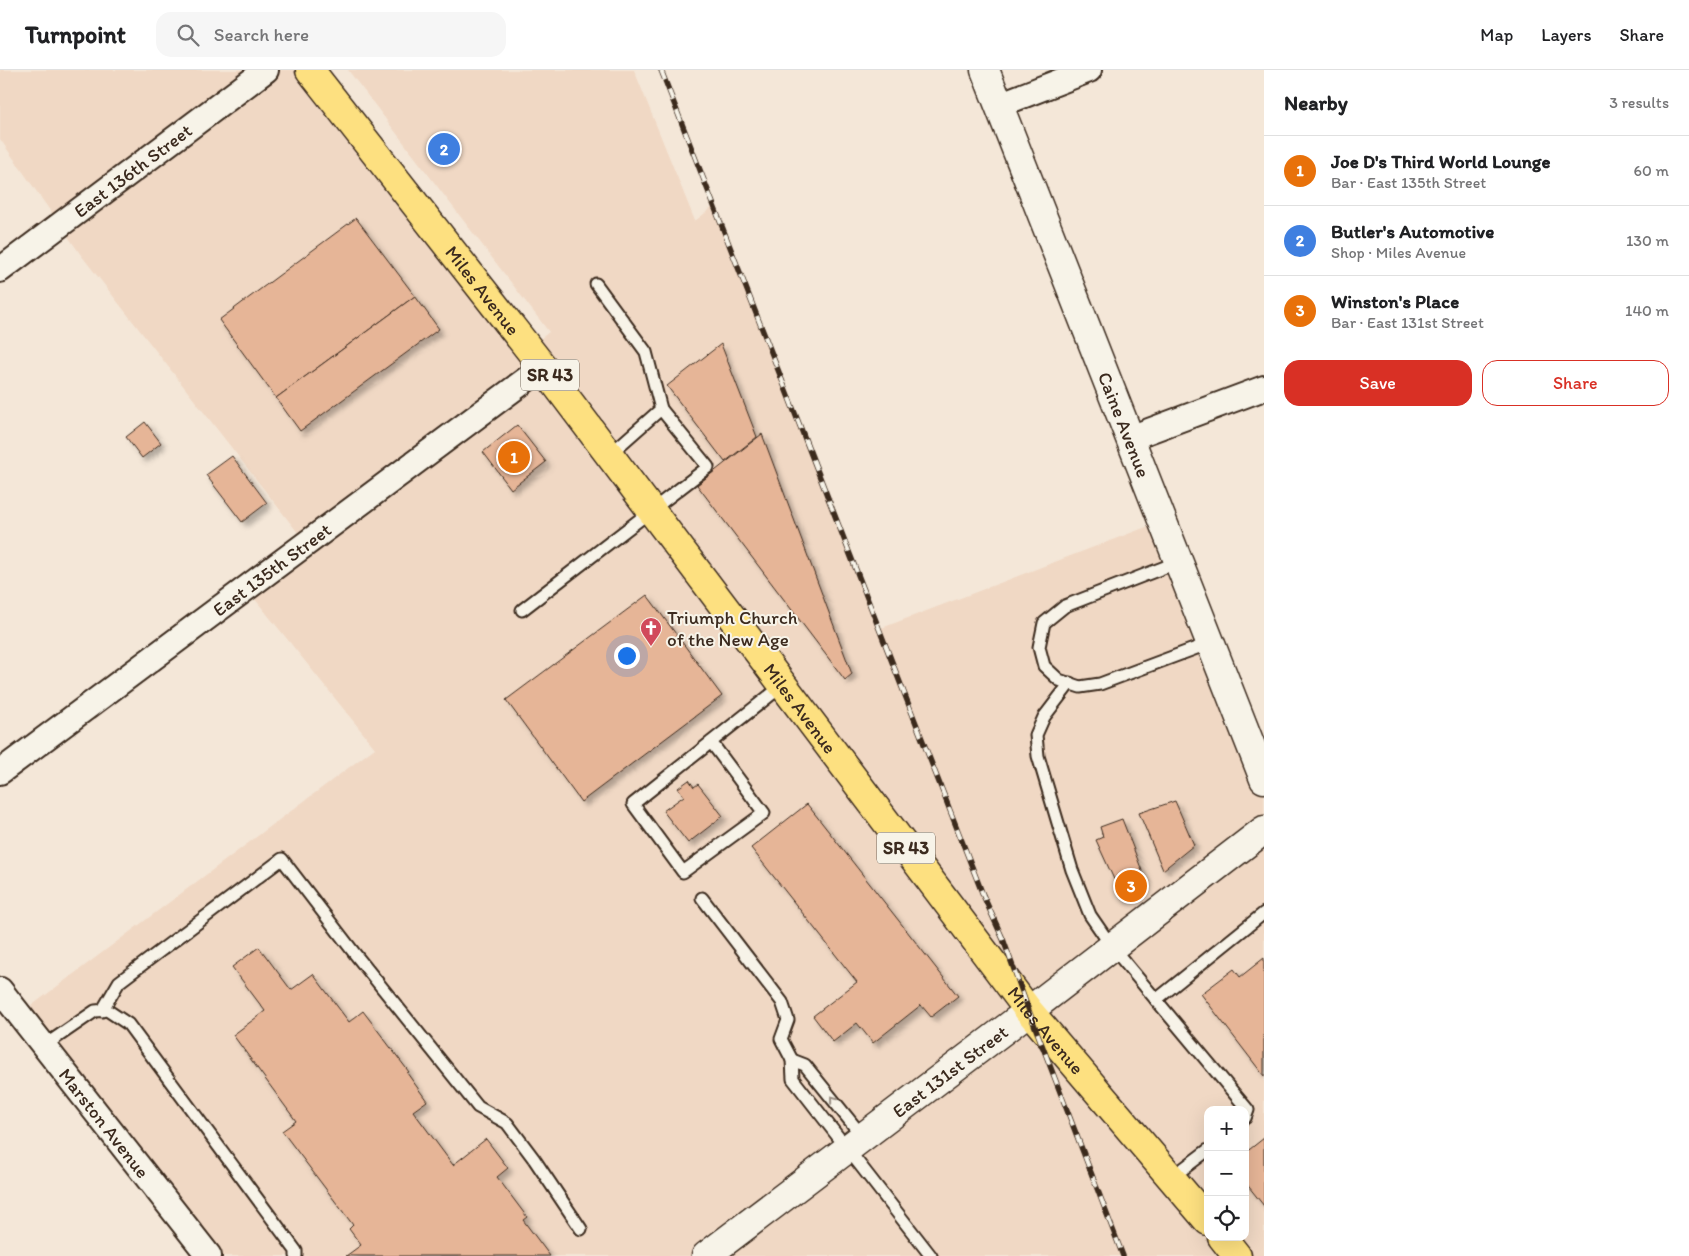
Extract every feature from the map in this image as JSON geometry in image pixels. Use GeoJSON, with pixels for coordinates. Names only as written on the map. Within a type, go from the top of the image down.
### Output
{"type":"FeatureCollection","features":[{"type":"Feature","properties":{"kind":"main road","name":"Miles Avenue"},"geometry":{"type":"LineString","coordinates":[[310,70],[543,367],[1029,1011],[1204,1216]]}},
{"type":"Feature","properties":{"kind":"main road"},"geometry":{"type":"LineString","coordinates":[[1225,1241],[1237,1256]]}},
{"type":"Feature","properties":{"kind":"street","name":"East 136th Street"},"geometry":{"type":"LineString","coordinates":[[0,270],[266,70]]}},
{"type":"Feature","properties":{"kind":"street","name":"Caine Avenue"},"geometry":{"type":"LineString","coordinates":[[985,70],[1264,779]]}},
{"type":"Feature","properties":{"kind":"street"},"geometry":{"type":"LineString","coordinates":[[998,105],[1089,70]]}},
{"type":"Feature","properties":{"kind":"street","name":"East 135th Street"},"geometry":{"type":"LineString","coordinates":[[0,772],[543,367]]}},
{"type":"Feature","properties":{"kind":"street"},"geometry":{"type":"LineString","coordinates":[[1130,438],[1264,388]]}},
{"type":"Feature","properties":{"kind":"street","name":"East 131st Street"},"geometry":{"type":"LineString","coordinates":[[706,1256],[1264,830]]}},
{"type":"Feature","properties":{"kind":"street","name":"Marston Avenue"},"geometry":{"type":"LineString","coordinates":[[0,990],[209,1256]]}},
{"type":"Feature","properties":{"kind":"lane"},"geometry":{"type":"LineString","coordinates":[[522,610],[708,467],[661,409],[646,352],[596,284]]}},
{"type":"Feature","properties":{"kind":"lane"},"geometry":{"type":"LineString","coordinates":[[609,454],[661,409]]}},
{"type":"Feature","properties":{"kind":"lane"},"geometry":{"type":"LineString","coordinates":[[1178,562],[1065,606],[1044,623],[1039,647],[1044,666],[1059,680],[1080,687],[1100,684],[1210,643]]}},
{"type":"Feature","properties":{"kind":"lane"},"geometry":{"type":"LineString","coordinates":[[1070,683],[1044,718],[1036,735],[1038,756],[1072,870],[1090,915],[1112,947],[1245,1106]]}},
{"type":"Feature","properties":{"kind":"lane"},"geometry":{"type":"LineString","coordinates":[[711,742],[764,813],[683,872],[633,804],[711,742],[783,685]]}},
{"type":"Feature","properties":{"kind":"lane"},"geometry":{"type":"LineString","coordinates":[[102,1011],[119,982],[282,859],[355,954],[478,1107],[507,1123],[534,1159],[581,1229]]}},
{"type":"Feature","properties":{"kind":"lane"},"geometry":{"type":"LineString","coordinates":[[702,898],[782,1002],[788,1020],[781,1039],[792,1060],[793,1078],[855,1143]]}},
{"type":"Feature","properties":{"kind":"lane"},"geometry":{"type":"LineString","coordinates":[[1156,1000],[1264,913]]}},
{"type":"Feature","properties":{"kind":"lane"},"geometry":{"type":"LineString","coordinates":[[44,1046],[94,1011],[107,1010],[128,1024],[296,1251],[296,1256]]}},
{"type":"Feature","properties":{"kind":"lane"},"geometry":{"type":"LineString","coordinates":[[792,1060],[805,1065],[931,1256]]}},
{"type":"Feature","properties":{"kind":"lane"},"geometry":{"type":"LineString","coordinates":[[1171,1178],[1207,1151]]}},
{"type":"Feature","properties":{"kind":"shaded area"},"geometry":{"type":"Polygon","coordinates":[[[0,70],[310,70],[529,348],[549,332],[348,70],[634,70],[695,221],[714,206],[879,629],[1162,521],[1264,778],[1264,1256],[209,1256],[19,1015],[375,748],[246,588],[306,543],[81,255],[0,139],[0,70]]]}},
{"type":"Feature","properties":{"kind":"building"},"geometry":{"type":"Polygon","coordinates":[[[356,218],[415,296],[276,398],[219,320],[356,218]]]}},
{"type":"Feature","properties":{"kind":"building"},"geometry":{"type":"Polygon","coordinates":[[[415,296],[439,329],[300,431],[276,398],[415,296]]]}},
{"type":"Feature","properties":{"kind":"building"},"geometry":{"type":"Polygon","coordinates":[[[721,344],[757,437],[725,462],[667,386],[721,344]]]}},
{"type":"Feature","properties":{"kind":"building"},"geometry":{"type":"Polygon","coordinates":[[[145,422],[161,443],[142,458],[126,437],[145,422]]]}},
{"type":"Feature","properties":{"kind":"building"},"geometry":{"type":"Polygon","coordinates":[[[517,425],[546,462],[511,489],[483,452],[517,425]]]}},
{"type":"Feature","properties":{"kind":"building"},"geometry":{"type":"Polygon","coordinates":[[[762,434],[852,674],[845,680],[697,485],[762,434]]]}},
{"type":"Feature","properties":{"kind":"building"},"geometry":{"type":"Polygon","coordinates":[[[232,456],[267,503],[242,522],[206,475],[232,456]]]}},
{"type":"Feature","properties":{"kind":"building"},"geometry":{"type":"Polygon","coordinates":[[[647,595],[722,696],[581,802],[506,700],[647,595]]]}},
{"type":"Feature","properties":{"kind":"building"},"geometry":{"type":"Polygon","coordinates":[[[689,780],[694,787],[698,784],[723,816],[688,843],[663,811],[684,796],[678,788],[689,780]]]}},
{"type":"Feature","properties":{"kind":"building"},"geometry":{"type":"Polygon","coordinates":[[[1175,801],[1194,845],[1163,870],[1139,813],[1175,801]]]}},
{"type":"Feature","properties":{"kind":"building"},"geometry":{"type":"Polygon","coordinates":[[[807,804],[958,996],[931,1017],[921,1005],[873,1043],[857,1023],[833,1042],[813,1016],[857,982],[751,848],[807,804]]]}},
{"type":"Feature","properties":{"kind":"building"},"geometry":{"type":"Polygon","coordinates":[[[1122,819],[1146,881],[1123,899],[1096,840],[1103,837],[1100,827],[1122,819]]]}},
{"type":"Feature","properties":{"kind":"building"},"geometry":{"type":"Polygon","coordinates":[[[259,947],[291,990],[313,974],[349,1022],[363,1011],[409,1072],[407,1073],[427,1101],[413,1111],[453,1165],[486,1139],[508,1168],[497,1177],[527,1217],[523,1220],[550,1256],[346,1256],[361,1245],[349,1229],[353,1225],[282,1131],[296,1121],[233,1035],[265,1011],[232,967],[259,947]]]}},
{"type":"Feature","properties":{"kind":"building"},"geometry":{"type":"Polygon","coordinates":[[[1264,958],[1264,1076],[1201,994],[1234,969],[1240,977],[1264,958]]]}},
{"type":"Feature","properties":{"kind":"building"},"geometry":{"type":"Polygon","coordinates":[[[1264,1138],[1264,1206],[1249,1187],[1249,1150],[1264,1138]]]}},
{"type":"Feature","properties":{"kind":"railway"},"geometry":{"type":"LineString","coordinates":[[661,70],[983,895],[1003,939],[1123,1256]]}},
{"type":"Feature","properties":{"kind":"place","name":"Butler's Automotive"},"geometry":{"type":"Point","coordinates":[444,149]}},
{"type":"Feature","properties":{"kind":"place","name":"Joe D's Third World Lounge"},"geometry":{"type":"Point","coordinates":[514,457]}},
{"type":"Feature","properties":{"kind":"place","name":"Triumph Church of the New Age"},"geometry":{"type":"Point","coordinates":[651,647]}},
{"type":"Feature","properties":{"kind":"place","name":"Winston's Place"},"geometry":{"type":"Point","coordinates":[1131,886]}}]}
